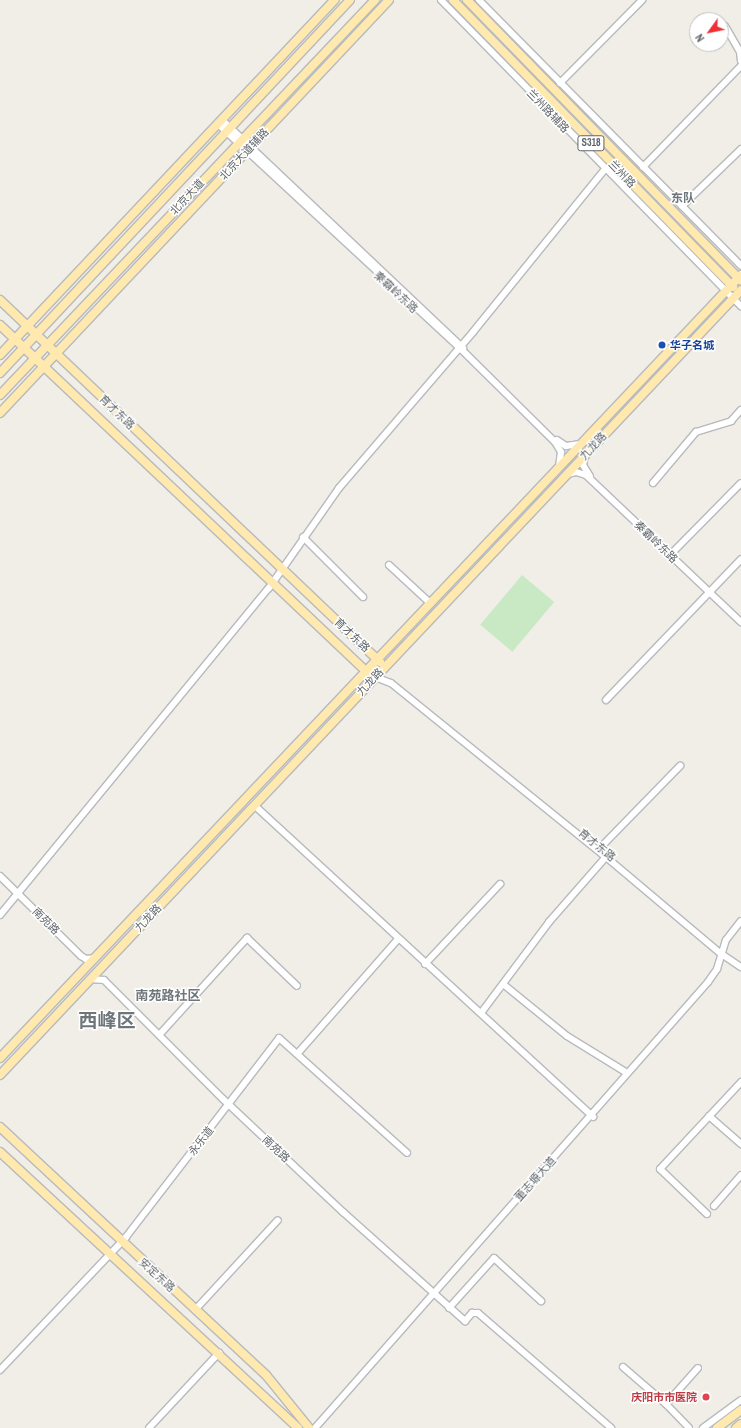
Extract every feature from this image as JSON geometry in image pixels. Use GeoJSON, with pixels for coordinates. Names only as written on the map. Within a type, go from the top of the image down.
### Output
{"type":"FeatureCollection","features":[{"type":"Feature","properties":{"kind":"main road"},"geometry":{"type":"LineString","coordinates":[[0,355],[335,0]]}},
{"type":"Feature","properties":{"kind":"main road","name":"北京大道"},"geometry":{"type":"LineString","coordinates":[[0,373],[350,0]]}},
{"type":"Feature","properties":{"kind":"main road","name":"北京大道"},"geometry":{"type":"LineString","coordinates":[[0,395],[375,0]]}},
{"type":"Feature","properties":{"kind":"main road","name":"北京大道辅路"},"geometry":{"type":"LineString","coordinates":[[0,413],[389,0]]}},
{"type":"Feature","properties":{"kind":"main road","name":"兰州路"},"geometry":{"type":"LineString","coordinates":[[453,0],[728,286],[739,294]]}},
{"type":"Feature","properties":{"kind":"main road","name":"兰州路"},"geometry":{"type":"LineString","coordinates":[[467,0],[739,277]]}},
{"type":"Feature","properties":{"kind":"main road","name":"九龙路"},"geometry":{"type":"LineString","coordinates":[[0,1058],[728,286],[739,277]]}},
{"type":"Feature","properties":{"kind":"main road","name":"九龙路"},"geometry":{"type":"LineString","coordinates":[[0,1075],[566,474],[739,294]]}},
{"type":"Feature","properties":{"kind":"main road","name":"育才东路"},"geometry":{"type":"LineString","coordinates":[[0,300],[282,567],[377,659],[384,668]]}},
{"type":"Feature","properties":{"kind":"main road","name":"育才东路"},"geometry":{"type":"LineString","coordinates":[[0,325],[34,359],[366,671],[375,677]]}},
{"type":"Feature","properties":{"kind":"main road","name":"安定东路"},"geometry":{"type":"LineString","coordinates":[[0,1127],[121,1242],[266,1375],[309,1428]]}},
{"type":"Feature","properties":{"kind":"main road","name":"安定东路"},"geometry":{"type":"LineString","coordinates":[[0,1152],[107,1256],[219,1353],[298,1428]]}},
{"type":"Feature","properties":{"kind":"main road"},"geometry":{"type":"LineString","coordinates":[[717,1428],[741,1410]]}},
{"type":"Feature","properties":{"kind":"main road"},"geometry":{"type":"LineString","coordinates":[[736,1428],[741,1424]]}},
{"type":"Feature","properties":{"kind":"street","name":"兰州路辅路"},"geometry":{"type":"LineString","coordinates":[[441,0],[605,169],[728,286]]}},
{"type":"Feature","properties":{"kind":"street"},"geometry":{"type":"LineString","coordinates":[[479,0],[741,266],[739,277]]}},
{"type":"Feature","properties":{"kind":"street"},"geometry":{"type":"LineString","coordinates":[[560,83],[642,0]]}},
{"type":"Feature","properties":{"kind":"street"},"geometry":{"type":"LineString","coordinates":[[729,33],[740,52],[741,62]]}},
{"type":"Feature","properties":{"kind":"street"},"geometry":{"type":"LineString","coordinates":[[643,167],[741,66]]}},
{"type":"Feature","properties":{"kind":"street","name":"秦霸岭东路"},"geometry":{"type":"LineString","coordinates":[[220,122],[562,444],[570,446],[580,444]]}},
{"type":"Feature","properties":{"kind":"street"},"geometry":{"type":"LineString","coordinates":[[682,206],[741,149]]}},
{"type":"Feature","properties":{"kind":"street"},"geometry":{"type":"LineString","coordinates":[[0,915],[272,582],[339,488],[460,347],[605,169]]}},
{"type":"Feature","properties":{"kind":"street"},"geometry":{"type":"LineString","coordinates":[[739,294],[741,306]]}},
{"type":"Feature","properties":{"kind":"street","name":"秦霸岭东路"},"geometry":{"type":"LineString","coordinates":[[460,347],[555,442],[561,452],[559,466]]}},
{"type":"Feature","properties":{"kind":"street"},"geometry":{"type":"LineString","coordinates":[[653,483],[696,432],[731,421],[741,410]]}},
{"type":"Feature","properties":{"kind":"street","name":"秦霸岭东路"},"geometry":{"type":"LineString","coordinates":[[586,453],[583,465],[588,474],[671,555]]}},
{"type":"Feature","properties":{"kind":"street","name":"秦霸岭东路"},"geometry":{"type":"LineString","coordinates":[[566,474],[576,472],[586,475],[741,618]]}},
{"type":"Feature","properties":{"kind":"street"},"geometry":{"type":"LineString","coordinates":[[671,555],[741,483]]}},
{"type":"Feature","properties":{"kind":"street"},"geometry":{"type":"LineString","coordinates":[[303,537],[363,597]]}},
{"type":"Feature","properties":{"kind":"street"},"geometry":{"type":"LineString","coordinates":[[606,700],[741,560]]}},
{"type":"Feature","properties":{"kind":"street"},"geometry":{"type":"LineString","coordinates":[[389,565],[430,603]]}},
{"type":"Feature","properties":{"kind":"street","name":"秦霸岭东路"},"geometry":{"type":"LineString","coordinates":[[710,591],[741,622]]}},
{"type":"Feature","properties":{"kind":"street","name":"育才东路"},"geometry":{"type":"LineString","coordinates":[[384,668],[393,680],[600,848],[723,953],[741,962]]}},
{"type":"Feature","properties":{"kind":"street","name":"育才东路"},"geometry":{"type":"LineString","coordinates":[[375,677],[390,683],[606,856],[741,967]]}},
{"type":"Feature","properties":{"kind":"street"},"geometry":{"type":"LineString","coordinates":[[600,848],[680,766]]}},
{"type":"Feature","properties":{"kind":"street"},"geometry":{"type":"LineString","coordinates":[[254,805],[398,940],[481,1013],[592,1116]]}},
{"type":"Feature","properties":{"kind":"street"},"geometry":{"type":"LineString","coordinates":[[481,1013],[549,922],[606,856]]}},
{"type":"Feature","properties":{"kind":"street","name":"南苑路"},"geometry":{"type":"LineString","coordinates":[[0,876],[79,958],[82,972]]}},
{"type":"Feature","properties":{"kind":"street","name":"南苑路"},"geometry":{"type":"LineString","coordinates":[[0,880],[17,894],[81,956],[86,959],[95,958]]}},
{"type":"Feature","properties":{"kind":"street"},"geometry":{"type":"LineString","coordinates":[[425,964],[500,884]]}},
{"type":"Feature","properties":{"kind":"street","name":"董志塬大道"},"geometry":{"type":"LineString","coordinates":[[723,953],[729,935],[741,921]]}},
{"type":"Feature","properties":{"kind":"street","name":"董志塬大道"},"geometry":{"type":"LineString","coordinates":[[315,1428],[592,1116],[711,978],[729,941],[741,926]]}},
{"type":"Feature","properties":{"kind":"street"},"geometry":{"type":"LineString","coordinates":[[160,1033],[247,938],[297,986]]}},
{"type":"Feature","properties":{"kind":"street"},"geometry":{"type":"LineString","coordinates":[[398,940],[298,1053],[407,1153]]}},
{"type":"Feature","properties":{"kind":"street","name":"南苑路"},"geometry":{"type":"LineString","coordinates":[[103,965],[104,976],[230,1104],[435,1294],[466,1320],[472,1314],[478,1313],[611,1428]]}},
{"type":"Feature","properties":{"kind":"street","name":"南苑路"},"geometry":{"type":"LineString","coordinates":[[90,979],[99,978],[104,980],[160,1033]]}},
{"type":"Feature","properties":{"kind":"street"},"geometry":{"type":"LineString","coordinates":[[503,984],[567,1036],[624,1072]]}},
{"type":"Feature","properties":{"kind":"street","name":"永乐道"},"geometry":{"type":"LineString","coordinates":[[0,1370],[121,1242],[230,1104],[279,1038],[298,1053]]}},
{"type":"Feature","properties":{"kind":"street"},"geometry":{"type":"LineString","coordinates":[[707,1214],[660,1169],[741,1082]]}},
{"type":"Feature","properties":{"kind":"street"},"geometry":{"type":"LineString","coordinates":[[709,1116],[741,1144]]}},
{"type":"Feature","properties":{"kind":"street"},"geometry":{"type":"LineString","coordinates":[[714,1206],[741,1175]]}},
{"type":"Feature","properties":{"kind":"street"},"geometry":{"type":"LineString","coordinates":[[195,1310],[278,1220]]}},
{"type":"Feature","properties":{"kind":"street"},"geometry":{"type":"LineString","coordinates":[[450,1307],[494,1258],[541,1301]]}},
{"type":"Feature","properties":{"kind":"street","name":"董志塬大道"},"geometry":{"type":"LineString","coordinates":[[319,1428],[435,1294]]}},
{"type":"Feature","properties":{"kind":"street"},"geometry":{"type":"LineString","coordinates":[[149,1428],[219,1353]]}},
{"type":"Feature","properties":{"kind":"street"},"geometry":{"type":"LineString","coordinates":[[623,1367],[666,1404],[689,1428]]}},
{"type":"Feature","properties":{"kind":"street"},"geometry":{"type":"LineString","coordinates":[[666,1404],[698,1368]]}},
{"type":"Feature","properties":{"kind":"street"},"geometry":{"type":"LineString","coordinates":[[703,1428],[741,1400]]}},
{"type":"Feature","properties":{"kind":"green space"},"geometry":{"type":"Polygon","coordinates":[[[522,575],[554,602],[512,652],[480,625],[522,575]]]}},
{"type":"Feature","properties":{"kind":"place","name":"华子名城"},"geometry":{"type":"Point","coordinates":[662,345]}},
{"type":"Feature","properties":{"kind":"place","name":"庆阳市市医院"},"geometry":{"type":"Point","coordinates":[706,1397]}},
{"type":"Feature","properties":{"kind":"district","name":"东队"},"geometry":{"type":"Point","coordinates":[683,199]}},
{"type":"Feature","properties":{"kind":"district","name":"南苑路社区"},"geometry":{"type":"Point","coordinates":[168,996]}},
{"type":"Feature","properties":{"kind":"district","name":"西峰区"},"geometry":{"type":"Point","coordinates":[107,1021]}}]}
